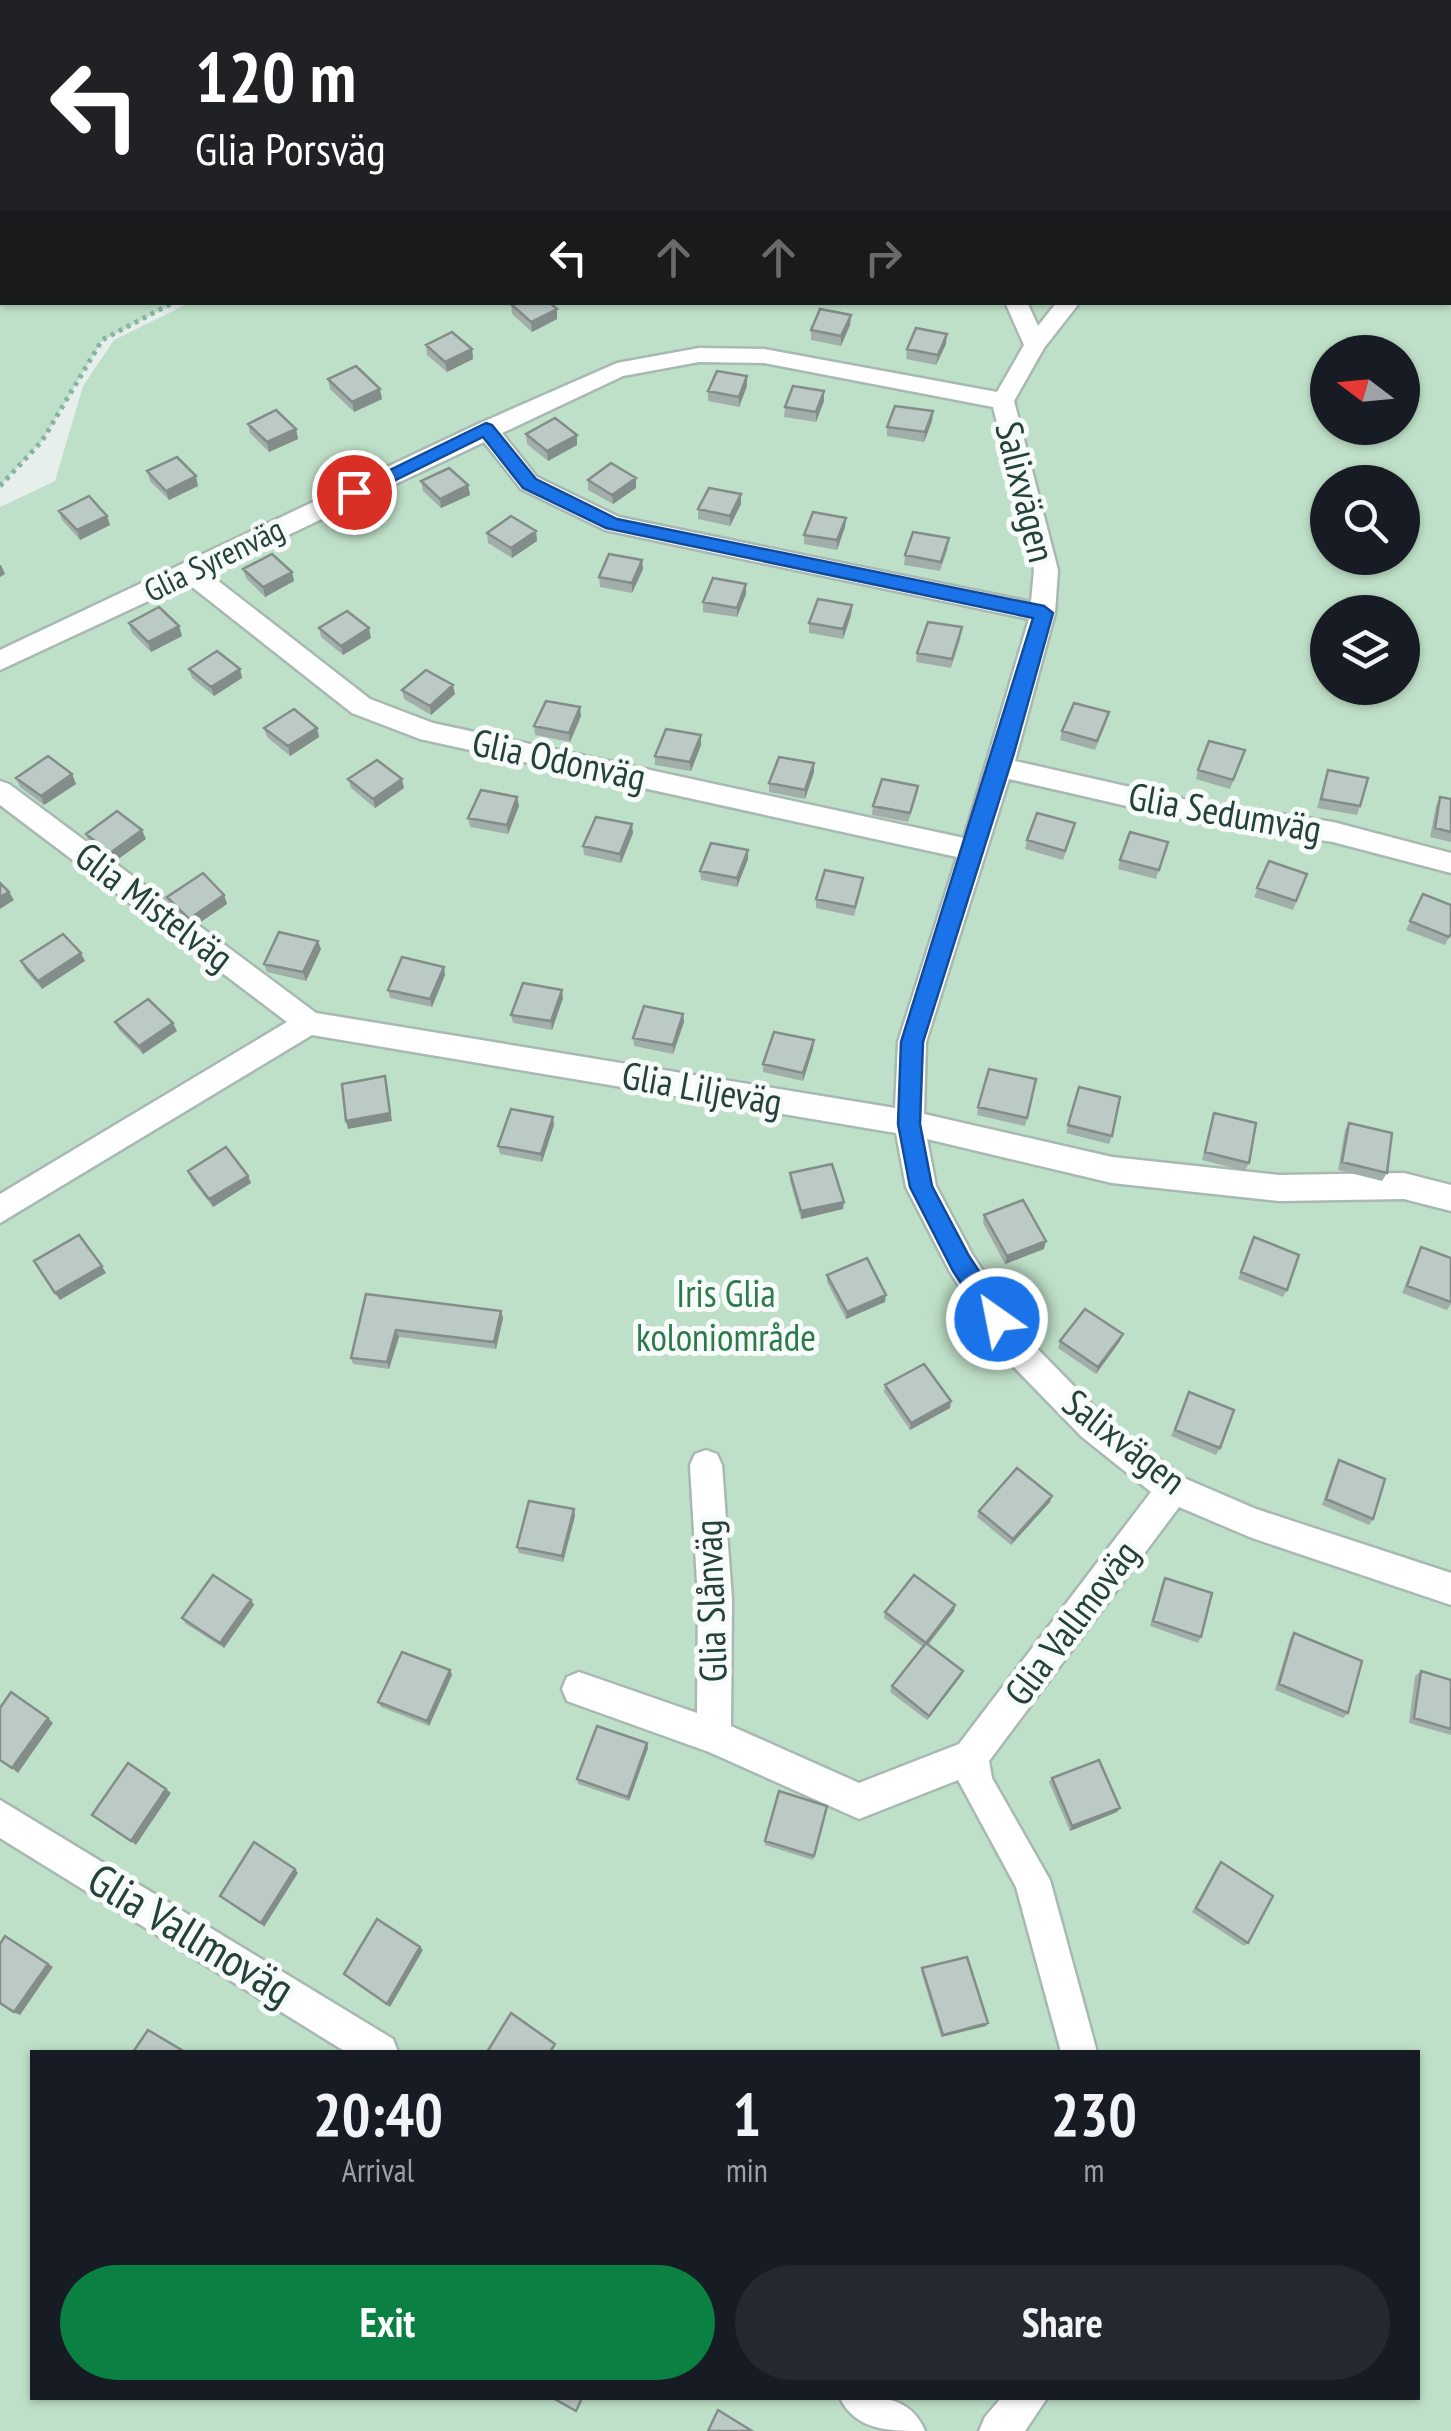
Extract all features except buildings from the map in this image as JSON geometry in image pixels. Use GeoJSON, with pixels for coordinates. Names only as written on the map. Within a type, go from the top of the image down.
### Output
{"type":"FeatureCollection","features":[{"type":"Feature","properties":{"kind":"street"},"geometry":{"type":"LineString","coordinates":[[1017,305],[1035,345]]}},
{"type":"Feature","properties":{"kind":"street","name":"Salixvägen"},"geometry":{"type":"LineString","coordinates":[[1068,305],[1035,345],[1003,401],[1046,570],[1044,613],[912,1042],[909,1124],[921,1187],[961,1264],[1015,1347],[1092,1427],[1173,1489],[1270,1529],[1451,1589]]}},
{"type":"Feature","properties":{"kind":"street","name":"Glia Syrenväg"},"geometry":{"type":"LineString","coordinates":[[0,661],[617,370],[699,355],[764,356],[1003,401]]}},
{"type":"Feature","properties":{"kind":"street"},"geometry":{"type":"LineString","coordinates":[[486,429],[529,484],[613,524],[1044,613]]}},
{"type":"Feature","properties":{"kind":"street","name":"Glia Odonväg"},"geometry":{"type":"LineString","coordinates":[[190,572],[361,706],[429,732],[973,850]]}},
{"type":"Feature","properties":{"kind":"street","name":"Glia Sedumväg"},"geometry":{"type":"LineString","coordinates":[[999,767],[1192,811],[1333,832],[1451,862]]}},
{"type":"Feature","properties":{"kind":"street","name":"Glia Mistelväg"},"geometry":{"type":"LineString","coordinates":[[0,791],[309,1022]]}},
{"type":"Feature","properties":{"kind":"street"},"geometry":{"type":"LineString","coordinates":[[0,1210],[309,1022]]}},
{"type":"Feature","properties":{"kind":"street","name":"Glia Liljeväg"},"geometry":{"type":"LineString","coordinates":[[309,1022],[909,1124],[1112,1170],[1279,1188],[1404,1186],[1451,1198]]}},
{"type":"Feature","properties":{"kind":"street","name":"Glia Slånväg"},"geometry":{"type":"LineString","coordinates":[[706,1465],[715,1599],[714,1736]]}},
{"type":"Feature","properties":{"kind":"street","name":"Glia Vallmoväg"},"geometry":{"type":"LineString","coordinates":[[971,1757],[1173,1489]]}},
{"type":"Feature","properties":{"kind":"street"},"geometry":{"type":"LineString","coordinates":[[579,1690],[714,1736],[858,1801],[971,1757],[976,1783],[1032,1880],[1078,2050]]}},
{"type":"Feature","properties":{"kind":"street","name":"Glia Vallmoväg"},"geometry":{"type":"LineString","coordinates":[[0,1818],[377,2050]]}},
{"type":"Feature","properties":{"kind":"street"},"geometry":{"type":"LineString","coordinates":[[863,2400],[905,2431]]}},
{"type":"Feature","properties":{"kind":"street"},"geometry":{"type":"LineString","coordinates":[[999,2431],[1025,2400]]}},
{"type":"Feature","properties":{"kind":"path"},"geometry":{"type":"LineString","coordinates":[[0,486],[42,441],[102,340],[168,305]]}},
{"type":"Feature","properties":{"kind":"green space","name":"Iris Glia koloniområde"},"geometry":{"type":"Polygon","coordinates":[[[0,305],[170,305],[102,341],[42,441],[0,486],[0,305]]]}},
{"type":"Feature","properties":{"kind":"green space","name":"Iris Glia koloniområde"},"geometry":{"type":"Polygon","coordinates":[[[185,305],[1451,305],[1451,2431],[0,2431],[0,507],[55,481],[83,386],[114,340],[185,305]]]}},
{"type":"Feature","properties":{"kind":"route"},"geometry":{"type":"LineString","coordinates":[[354,492],[486,429],[529,484],[613,524],[1044,613],[912,1042],[909,1124],[921,1187],[961,1264],[997,1319]]}}]}
